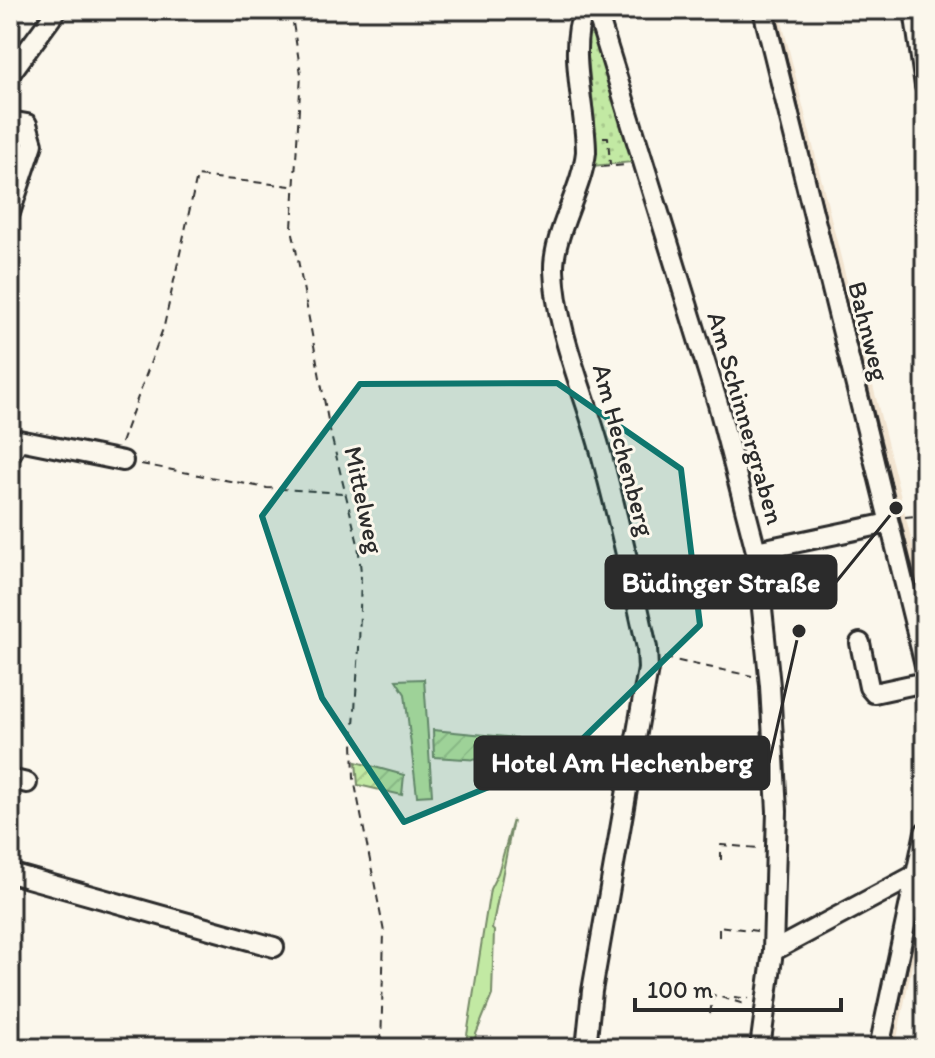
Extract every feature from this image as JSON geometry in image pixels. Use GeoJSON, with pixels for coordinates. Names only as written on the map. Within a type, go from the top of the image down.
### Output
{"type":"FeatureCollection","features":[{"type":"Feature","properties":{"kind":"street","name":"Am Hechenberg"},"geometry":{"type":"LineString","coordinates":[[584,10],[579,21],[577,42],[586,137],[584,169],[557,251],[554,267],[556,293],[600,452],[648,669],[592,991],[586,1048]]}},
{"type":"Feature","properties":{"kind":"street","name":"Am Schinnergraben"},"geometry":{"type":"LineString","coordinates":[[591,10],[600,22],[718,404],[756,551],[769,680],[777,811],[774,942],[760,1048]]}},
{"type":"Feature","properties":{"kind":"street","name":"Bahnweg"},"geometry":{"type":"LineString","coordinates":[[763,10],[925,665]]}},
{"type":"Feature","properties":{"kind":"street"},"geometry":{"type":"LineString","coordinates":[[914,10],[925,86]]}},
{"type":"Feature","properties":{"kind":"street"},"geometry":{"type":"LineString","coordinates":[[10,74],[48,14]]}},
{"type":"Feature","properties":{"kind":"street"},"geometry":{"type":"LineString","coordinates":[[10,121],[27,124],[33,144],[10,213]]}},
{"type":"Feature","properties":{"kind":"street"},"geometry":{"type":"LineString","coordinates":[[10,455],[19,440],[119,460]]}},
{"type":"Feature","properties":{"kind":"street"},"geometry":{"type":"LineString","coordinates":[[756,551],[889,523]]}},
{"type":"Feature","properties":{"kind":"street"},"geometry":{"type":"LineString","coordinates":[[860,643],[869,687],[874,693],[925,682]]}},
{"type":"Feature","properties":{"kind":"street"},"geometry":{"type":"LineString","coordinates":[[879,1048],[925,832]]}},
{"type":"Feature","properties":{"kind":"street"},"geometry":{"type":"LineString","coordinates":[[10,873],[274,947]]}},
{"type":"Feature","properties":{"kind":"street"},"geometry":{"type":"LineString","coordinates":[[774,942],[915,875]]}},
{"type":"Feature","properties":{"kind":"path","name":"Mittelweg"},"geometry":{"type":"LineString","coordinates":[[291,10],[301,74],[292,228],[330,431],[358,544],[361,572],[354,779],[384,932],[381,1048]]}},
{"type":"Feature","properties":{"kind":"path"},"geometry":{"type":"LineString","coordinates":[[509,10],[511,20],[548,10]]}},
{"type":"Feature","properties":{"kind":"path"},"geometry":{"type":"LineString","coordinates":[[586,137],[608,137],[610,167]]}},
{"type":"Feature","properties":{"kind":"path"},"geometry":{"type":"LineString","coordinates":[[584,169],[643,164]]}},
{"type":"Feature","properties":{"kind":"path"},"geometry":{"type":"LineString","coordinates":[[291,186],[197,176],[164,326],[119,460],[267,488],[345,493]]}},
{"type":"Feature","properties":{"kind":"path"},"geometry":{"type":"LineString","coordinates":[[912,517],[925,515]]}},
{"type":"Feature","properties":{"kind":"path"},"geometry":{"type":"LineString","coordinates":[[647,654],[769,680]]}},
{"type":"Feature","properties":{"kind":"path"},"geometry":{"type":"LineString","coordinates":[[721,860],[721,845],[776,849]]}},
{"type":"Feature","properties":{"kind":"path"},"geometry":{"type":"LineString","coordinates":[[719,937],[719,926],[774,942]]}},
{"type":"Feature","properties":{"kind":"path"},"geometry":{"type":"LineString","coordinates":[[710,1014],[713,995],[765,1009]]}},
{"type":"Feature","properties":{"kind":"path"},"geometry":{"type":"LineString","coordinates":[[711,1048],[713,1039],[760,1048]]}},
{"type":"Feature","properties":{"kind":"highlighted area"},"geometry":{"type":"Polygon","coordinates":[[[557,383],[681,469],[700,625],[566,755],[404,822],[322,698],[262,516],[360,384],[557,383]]]}},
{"type":"Feature","properties":{"kind":"shaded area"},"geometry":{"type":"Polygon","coordinates":[[[768,10],[779,10],[918,566],[925,600],[925,650],[768,10]]]}},
{"type":"Feature","properties":{"kind":"shaded area"},"geometry":{"type":"Polygon","coordinates":[[[925,862],[925,903],[895,1048],[884,1048],[925,862]]]}},
{"type":"Feature","properties":{"kind":"green space"},"geometry":{"type":"Polygon","coordinates":[[[589,33],[596,38],[633,162],[593,166],[595,124],[586,39],[589,33]]]}},
{"type":"Feature","properties":{"kind":"green space"},"geometry":{"type":"Polygon","coordinates":[[[424,679],[432,795],[417,796],[405,694],[396,680],[424,679]]]}},
{"type":"Feature","properties":{"kind":"green space"},"geometry":{"type":"Polygon","coordinates":[[[433,730],[516,738],[512,762],[434,757],[433,730]]]}},
{"type":"Feature","properties":{"kind":"green space"},"geometry":{"type":"Polygon","coordinates":[[[356,762],[404,775],[402,795],[358,785],[356,762]]]}},
{"type":"Feature","properties":{"kind":"green space"},"geometry":{"type":"Polygon","coordinates":[[[513,820],[492,929],[492,995],[476,1034],[474,1048],[465,1048],[490,889],[498,873],[513,820]]]}},
{"type":"Feature","properties":{"kind":"tram line"},"geometry":{"type":"LineString","coordinates":[[775,10],[925,630]]}},
{"type":"Feature","properties":{"kind":"tram line"},"geometry":{"type":"LineString","coordinates":[[890,1048],[925,889]]}},
{"type":"Feature","properties":{"kind":"place","name":"Büdinger Straße"},"geometry":{"type":"Point","coordinates":[896,508]}},
{"type":"Feature","properties":{"kind":"place","name":"Hotel Am Hechenberg"},"geometry":{"type":"Point","coordinates":[799,631]}}]}
